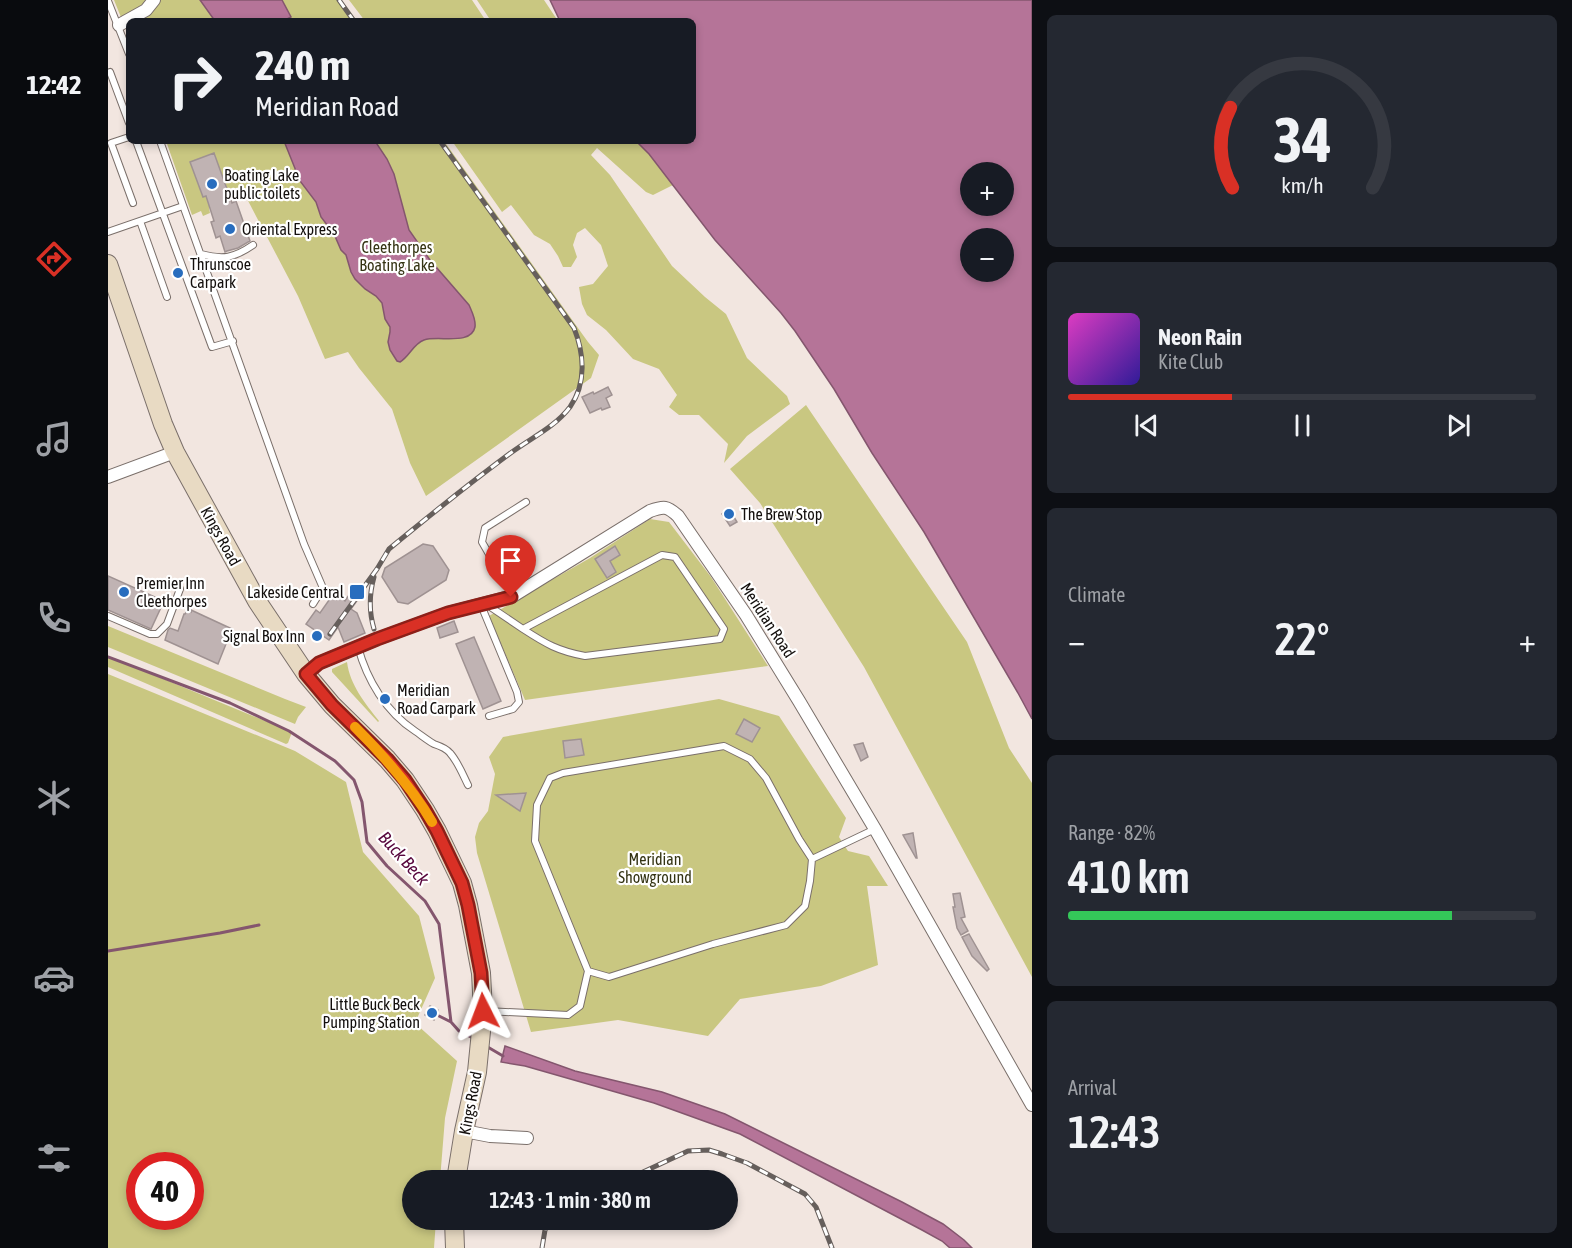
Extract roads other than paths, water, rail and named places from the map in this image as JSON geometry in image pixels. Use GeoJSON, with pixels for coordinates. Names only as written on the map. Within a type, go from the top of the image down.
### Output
{"type":"FeatureCollection","features":[{"type":"Feature","properties":{"kind":"street"},"geometry":{"type":"LineString","coordinates":[[131,18],[146,9],[154,0]]}},
{"type":"Feature","properties":{"kind":"street"},"geometry":{"type":"LineString","coordinates":[[119,25],[126,21]]}},
{"type":"Feature","properties":{"kind":"street","name":"Kings Road"},"geometry":{"type":"LineString","coordinates":[[108,264],[163,424],[257,601],[306,674],[332,705],[405,780],[437,831],[462,883],[481,973],[483,1011],[477,1072],[458,1170]]}},
{"type":"Feature","properties":{"kind":"street"},"geometry":{"type":"LineString","coordinates":[[108,477],[176,452]]}},
{"type":"Feature","properties":{"kind":"street","name":"Meridian Road"},"geometry":{"type":"LineString","coordinates":[[306,674],[319,663],[448,613],[513,596],[650,511],[662,507],[670,509],[678,516],[746,615],[875,829],[1032,1105]]}},
{"type":"Feature","properties":{"kind":"street"},"geometry":{"type":"LineString","coordinates":[[464,1131],[489,1137],[526,1138]]}},
{"type":"Feature","properties":{"kind":"street"},"geometry":{"type":"LineString","coordinates":[[454,1230],[455,1248]]}},
{"type":"Feature","properties":{"kind":"lane"},"geometry":{"type":"LineString","coordinates":[[108,1],[126,45]]}},
{"type":"Feature","properties":{"kind":"lane"},"geometry":{"type":"LineString","coordinates":[[110,72],[126,115]]}},
{"type":"Feature","properties":{"kind":"lane"},"geometry":{"type":"LineString","coordinates":[[126,138],[111,143],[133,203]]}},
{"type":"Feature","properties":{"kind":"lane"},"geometry":{"type":"LineString","coordinates":[[137,144],[212,347],[232,341]]}},
{"type":"Feature","properties":{"kind":"lane"},"geometry":{"type":"LineString","coordinates":[[161,144],[304,544],[323,588],[313,604]]}},
{"type":"Feature","properties":{"kind":"lane"},"geometry":{"type":"LineString","coordinates":[[108,232],[183,206]]}},
{"type":"Feature","properties":{"kind":"lane"},"geometry":{"type":"LineString","coordinates":[[140,221],[166,297]]}},
{"type":"Feature","properties":{"kind":"lane"},"geometry":{"type":"LineString","coordinates":[[201,254],[219,259],[243,252],[253,245]]}},
{"type":"Feature","properties":{"kind":"lane"},"geometry":{"type":"LineString","coordinates":[[513,596],[482,542],[485,528],[526,502]]}},
{"type":"Feature","properties":{"kind":"lane"},"geometry":{"type":"LineString","coordinates":[[483,604],[543,642],[564,652],[585,656],[720,639],[724,629],[675,557],[662,555],[523,629]]}},
{"type":"Feature","properties":{"kind":"lane"},"geometry":{"type":"LineString","coordinates":[[108,616],[150,634],[157,634],[167,624],[180,589]]}},
{"type":"Feature","properties":{"kind":"lane"},"geometry":{"type":"LineString","coordinates":[[483,604],[519,702],[513,709],[489,716]]}},
{"type":"Feature","properties":{"kind":"lane"},"geometry":{"type":"LineString","coordinates":[[358,647],[368,675],[386,704],[410,728],[447,749],[468,785]]}},
{"type":"Feature","properties":{"kind":"lane"},"geometry":{"type":"LineString","coordinates":[[483,1011],[568,1015],[580,1006],[588,971],[535,841],[537,805],[549,778],[563,773],[724,746],[750,759],[766,778],[812,859],[805,906],[786,925],[713,944],[609,977],[588,971]]}},
{"type":"Feature","properties":{"kind":"lane"},"geometry":{"type":"LineString","coordinates":[[812,859],[875,829]]}},
{"type":"Feature","properties":{"kind":"waterway","name":"Buck Beck"},"geometry":{"type":"LineString","coordinates":[[108,657],[230,703],[289,731],[335,761],[354,780],[362,802],[367,842],[387,866],[425,901],[439,924],[451,1022],[459,1031],[473,1038]]}},
{"type":"Feature","properties":{"kind":"waterway"},"geometry":{"type":"LineString","coordinates":[[108,951],[259,925]]}},
{"type":"Feature","properties":{"kind":"waterway"},"geometry":{"type":"LineString","coordinates":[[439,1016],[451,1022]]}},
{"type":"Feature","properties":{"kind":"waterway","name":"Buck Beck"},"geometry":{"type":"LineString","coordinates":[[486,1046],[503,1056]]}},
{"type":"Feature","properties":{"kind":"railway"},"geometry":{"type":"LineString","coordinates":[[339,0],[352,18]]}},
{"type":"Feature","properties":{"kind":"railway"},"geometry":{"type":"LineString","coordinates":[[330,634],[389,549],[512,452],[557,420],[570,407],[579,388],[582,358],[574,328],[442,144]]}},
{"type":"Feature","properties":{"kind":"railway"},"geometry":{"type":"LineString","coordinates":[[374,577],[370,603],[374,629]]}},
{"type":"Feature","properties":{"kind":"railway"},"geometry":{"type":"LineString","coordinates":[[647,1170],[688,1151],[709,1150],[747,1163],[805,1194],[816,1207],[832,1248]]}},
{"type":"Feature","properties":{"kind":"railway"},"geometry":{"type":"LineString","coordinates":[[542,1248],[545,1230]]}},
{"type":"Feature","properties":{"kind":"place","name":"Boating Lake public toilets"},"geometry":{"type":"Point","coordinates":[212,184]}},
{"type":"Feature","properties":{"kind":"place","name":"Oriental Express"},"geometry":{"type":"Point","coordinates":[230,229]}},
{"type":"Feature","properties":{"kind":"place","name":"Thrunscoe Carpark"},"geometry":{"type":"Point","coordinates":[178,273]}},
{"type":"Feature","properties":{"kind":"place","name":"The Brew Stop"},"geometry":{"type":"Point","coordinates":[729,514]}},
{"type":"Feature","properties":{"kind":"place","name":"Premier Inn Cleethorpes"},"geometry":{"type":"Point","coordinates":[124,592]}},
{"type":"Feature","properties":{"kind":"place","name":"Lakeside Central"},"geometry":{"type":"Point","coordinates":[357,592]}},
{"type":"Feature","properties":{"kind":"place","name":"Signal Box Inn"},"geometry":{"type":"Point","coordinates":[317,636]}},
{"type":"Feature","properties":{"kind":"place","name":"Meridian Road Carpark"},"geometry":{"type":"Point","coordinates":[385,699]}},
{"type":"Feature","properties":{"kind":"place","name":"Little Buck Beck Pumping Station"},"geometry":{"type":"Point","coordinates":[432,1013]}},
{"type":"Feature","properties":{"kind":"park label","name":"Cleethorpes Boating Lake"},"geometry":{"type":"Point","coordinates":[397,256]}},
{"type":"Feature","properties":{"kind":"park label","name":"Meridian Showground"},"geometry":{"type":"Point","coordinates":[655,868]}}]}
